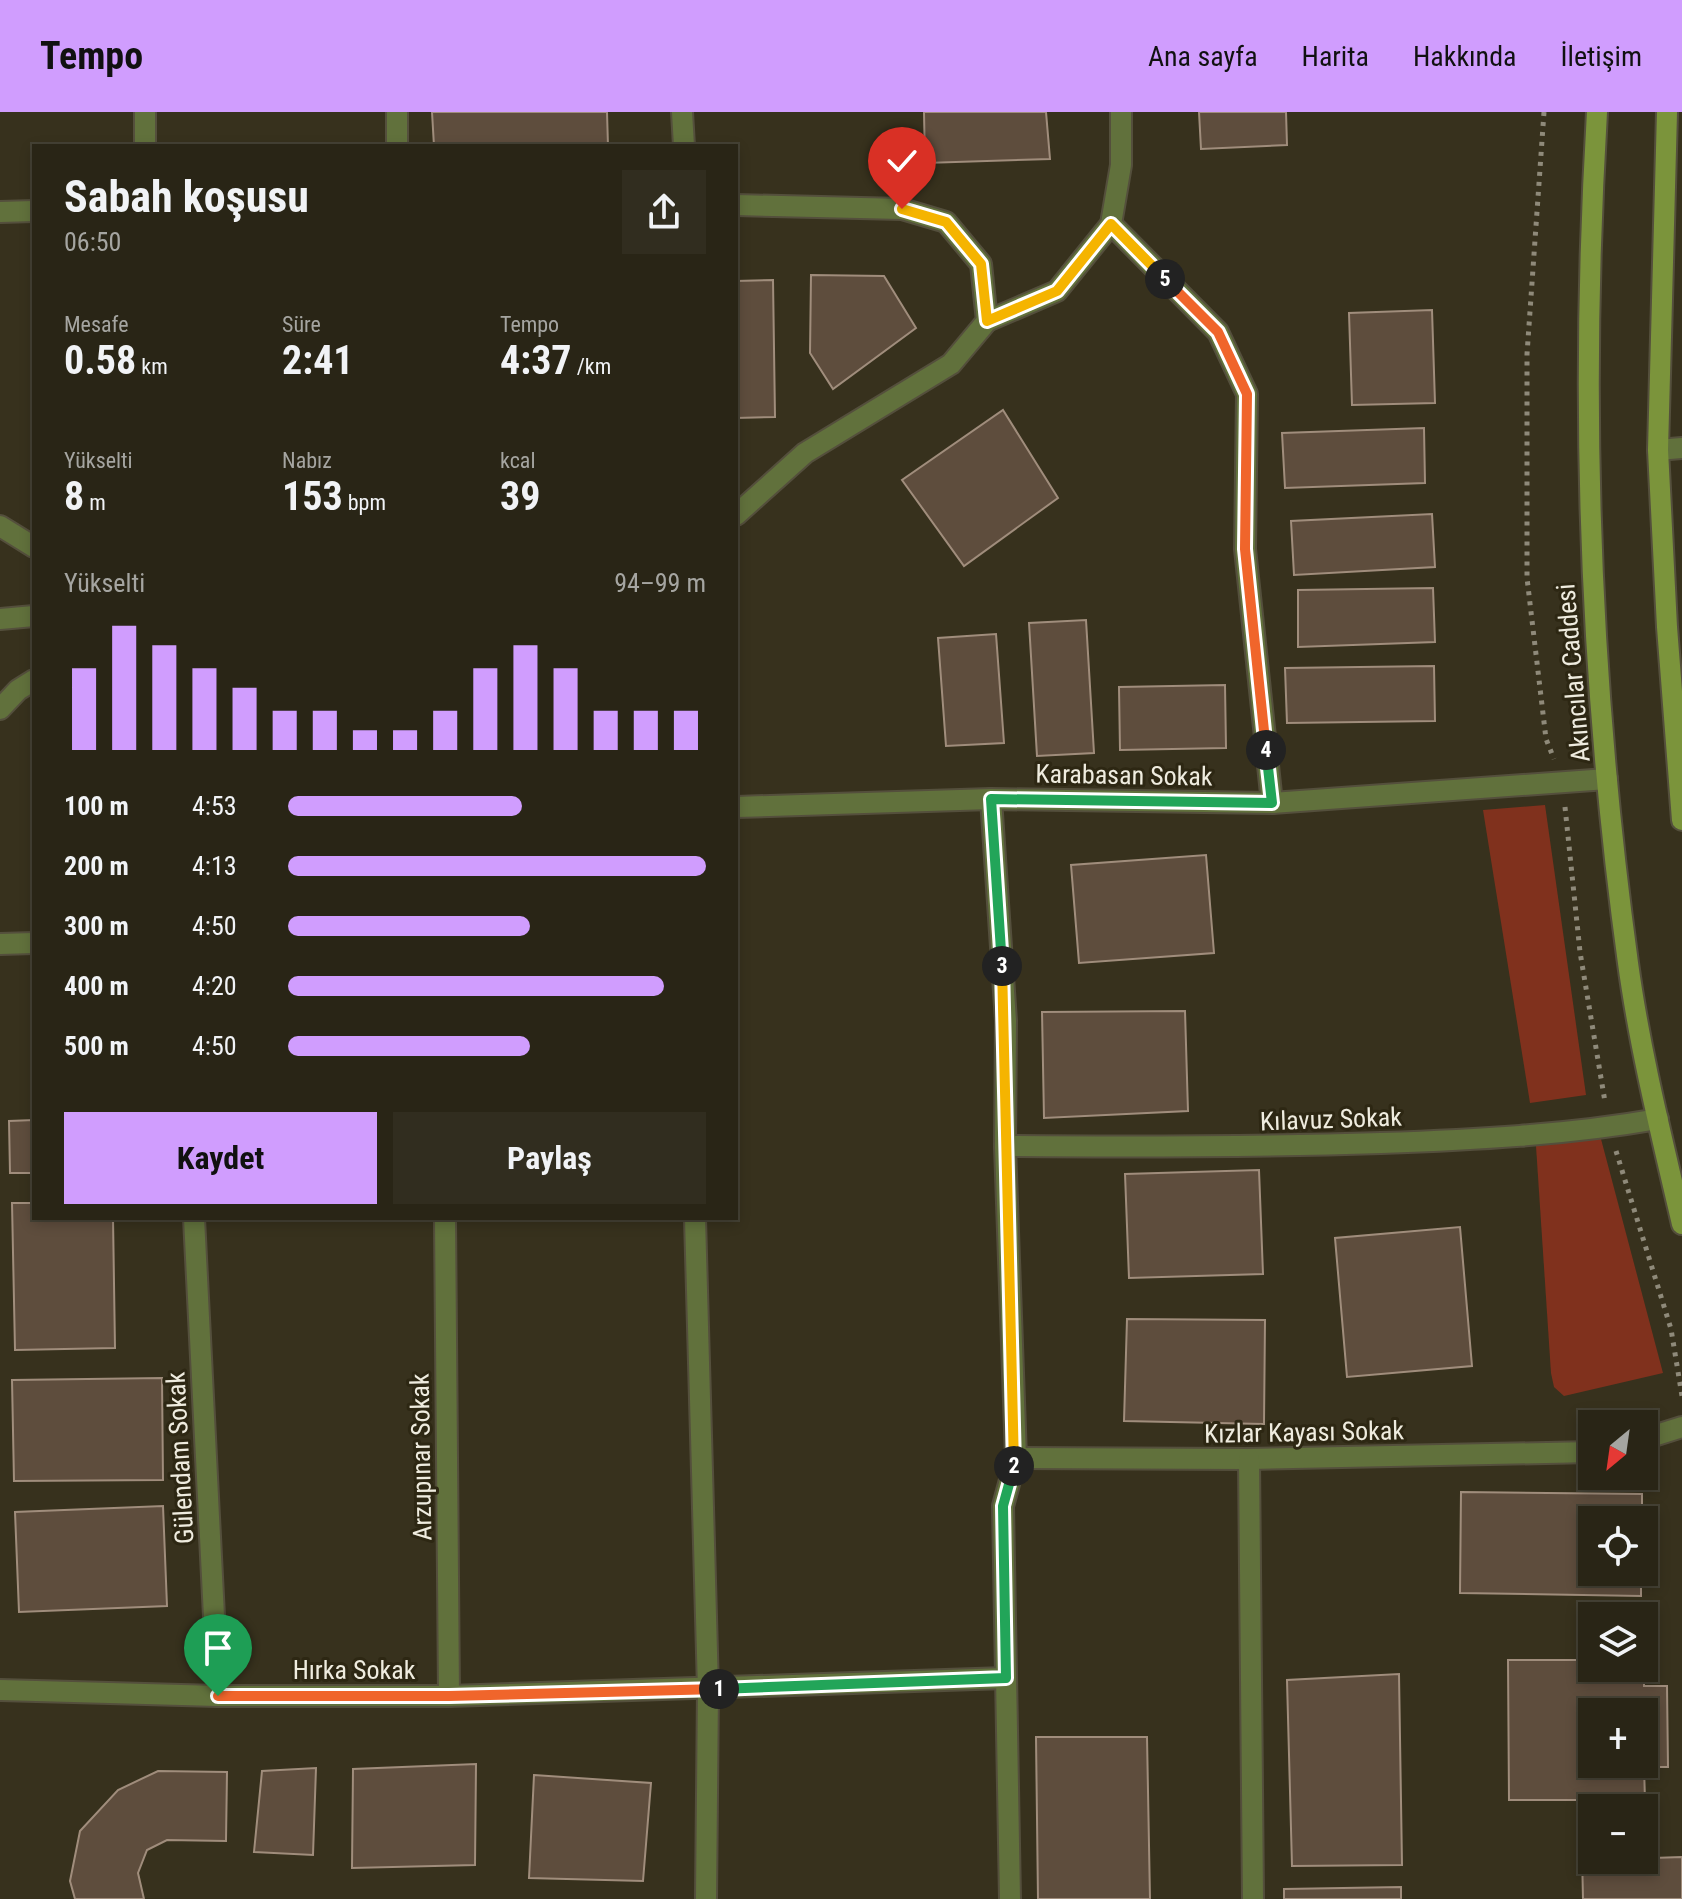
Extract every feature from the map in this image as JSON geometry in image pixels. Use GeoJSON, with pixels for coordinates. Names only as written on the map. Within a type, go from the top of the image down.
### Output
{"type":"FeatureCollection","features":[{"type":"Feature","properties":{"kind":"main road","name":"Akıncılar Caddesi"},"geometry":{"type":"LineString","coordinates":[[1597,112],[1587,384],[1590,565],[1607,779],[1628,966],[1682,1224]]}},
{"type":"Feature","properties":{"kind":"main road"},"geometry":{"type":"LineString","coordinates":[[1667,112],[1658,450],[1667,627],[1682,820]]}},
{"type":"Feature","properties":{"kind":"street"},"geometry":{"type":"LineString","coordinates":[[145,112],[145,144]]}},
{"type":"Feature","properties":{"kind":"street"},"geometry":{"type":"LineString","coordinates":[[397,112],[397,144]]}},
{"type":"Feature","properties":{"kind":"street"},"geometry":{"type":"LineString","coordinates":[[682,112],[684,144]]}},
{"type":"Feature","properties":{"kind":"street"},"geometry":{"type":"LineString","coordinates":[[738,513],[805,453],[951,364],[987,321],[1057,291],[1111,224],[1121,165],[1121,112]]}},
{"type":"Feature","properties":{"kind":"street"},"geometry":{"type":"LineString","coordinates":[[738,205],[902,209],[946,222],[981,264],[987,321]]}},
{"type":"Feature","properties":{"kind":"street"},"geometry":{"type":"LineString","coordinates":[[1,209],[32,211]]}},
{"type":"Feature","properties":{"kind":"street"},"geometry":{"type":"LineString","coordinates":[[1111,224],[1218,332],[1247,394],[1245,549],[1272,803]]}},
{"type":"Feature","properties":{"kind":"street"},"geometry":{"type":"LineString","coordinates":[[1658,450],[1682,448]]}},
{"type":"Feature","properties":{"kind":"street"},"geometry":{"type":"LineString","coordinates":[[0,526],[32,546]]}},
{"type":"Feature","properties":{"kind":"street"},"geometry":{"type":"LineString","coordinates":[[0,619],[32,616]]}},
{"type":"Feature","properties":{"kind":"street"},"geometry":{"type":"LineString","coordinates":[[0,709],[18,690],[32,681]]}},
{"type":"Feature","properties":{"kind":"street","name":"Karabasan Sokak"},"geometry":{"type":"LineString","coordinates":[[738,807],[991,799],[1272,803],[1607,779]]}},
{"type":"Feature","properties":{"kind":"street"},"geometry":{"type":"LineString","coordinates":[[991,799],[1006,1021],[1005,1146],[1016,1458],[1003,1506],[1010,1899]]}},
{"type":"Feature","properties":{"kind":"street"},"geometry":{"type":"LineString","coordinates":[[0,944],[32,943]]}},
{"type":"Feature","properties":{"kind":"street","name":"Kılavuz Sokak"},"geometry":{"type":"LineString","coordinates":[[1005,1146],[1238,1148],[1457,1140],[1610,1128],[1658,1119]]}},
{"type":"Feature","properties":{"kind":"street","name":"Gülendam Sokak"},"geometry":{"type":"LineString","coordinates":[[194,1220],[218,1696]]}},
{"type":"Feature","properties":{"kind":"street","name":"Arzupınar Sokak"},"geometry":{"type":"LineString","coordinates":[[445,1220],[449,1696]]}},
{"type":"Feature","properties":{"kind":"street"},"geometry":{"type":"LineString","coordinates":[[695,1220],[708,1689],[706,1899]]}},
{"type":"Feature","properties":{"kind":"street"},"geometry":{"type":"LineString","coordinates":[[1658,1435],[1682,1427]]}},
{"type":"Feature","properties":{"kind":"street","name":"Kızlar Kayası Sokak"},"geometry":{"type":"LineString","coordinates":[[1016,1458],[1249,1459],[1578,1452]]}},
{"type":"Feature","properties":{"kind":"street"},"geometry":{"type":"LineString","coordinates":[[1249,1459],[1253,1899]]}},
{"type":"Feature","properties":{"kind":"street","name":"Hırka Sokak"},"geometry":{"type":"LineString","coordinates":[[0,1690],[218,1696],[449,1696],[1006,1678]]}},
{"type":"Feature","properties":{"kind":"shaded area"},"geometry":{"type":"Polygon","coordinates":[[[1545,805],[1586,1095],[1530,1103],[1483,810],[1545,805]]]}},
{"type":"Feature","properties":{"kind":"shaded area"},"geometry":{"type":"Polygon","coordinates":[[[1601,1139],[1663,1373],[1564,1396],[1554,1387],[1551,1373],[1536,1146],[1601,1139]]]}},
{"type":"Feature","properties":{"kind":"building"},"geometry":{"type":"Polygon","coordinates":[[[432,112],[607,112],[608,144],[434,144],[432,112]]]}},
{"type":"Feature","properties":{"kind":"building"},"geometry":{"type":"Polygon","coordinates":[[[924,112],[1046,112],[1050,159],[925,163],[924,112]]]}},
{"type":"Feature","properties":{"kind":"building"},"geometry":{"type":"Polygon","coordinates":[[[1199,112],[1286,112],[1287,145],[1201,149],[1199,112]]]}},
{"type":"Feature","properties":{"kind":"building"},"geometry":{"type":"Polygon","coordinates":[[[811,275],[884,276],[916,328],[833,389],[810,353],[811,275]]]}},
{"type":"Feature","properties":{"kind":"building"},"geometry":{"type":"Polygon","coordinates":[[[773,280],[775,417],[738,418],[738,281],[773,280]]]}},
{"type":"Feature","properties":{"kind":"building"},"geometry":{"type":"Polygon","coordinates":[[[1432,310],[1435,403],[1352,405],[1349,313],[1432,310]]]}},
{"type":"Feature","properties":{"kind":"building"},"geometry":{"type":"Polygon","coordinates":[[[1003,410],[1058,498],[964,566],[902,480],[1003,410]]]}},
{"type":"Feature","properties":{"kind":"building"},"geometry":{"type":"Polygon","coordinates":[[[1424,428],[1425,483],[1285,488],[1282,433],[1424,428]]]}},
{"type":"Feature","properties":{"kind":"building"},"geometry":{"type":"Polygon","coordinates":[[[1432,514],[1435,567],[1294,575],[1291,521],[1432,514]]]}},
{"type":"Feature","properties":{"kind":"building"},"geometry":{"type":"Polygon","coordinates":[[[1433,588],[1435,642],[1298,647],[1298,590],[1433,588]]]}},
{"type":"Feature","properties":{"kind":"building"},"geometry":{"type":"Polygon","coordinates":[[[1086,620],[1094,753],[1037,756],[1029,623],[1086,620]]]}},
{"type":"Feature","properties":{"kind":"building"},"geometry":{"type":"Polygon","coordinates":[[[996,634],[1004,743],[946,746],[938,638],[996,634]]]}},
{"type":"Feature","properties":{"kind":"building"},"geometry":{"type":"Polygon","coordinates":[[[1434,666],[1435,721],[1287,723],[1285,668],[1434,666]]]}},
{"type":"Feature","properties":{"kind":"building"},"geometry":{"type":"Polygon","coordinates":[[[1225,685],[1226,748],[1120,750],[1119,687],[1225,685]]]}},
{"type":"Feature","properties":{"kind":"building"},"geometry":{"type":"Polygon","coordinates":[[[1206,855],[1214,953],[1079,963],[1071,865],[1206,855]]]}},
{"type":"Feature","properties":{"kind":"building"},"geometry":{"type":"Polygon","coordinates":[[[1185,1011],[1188,1111],[1044,1118],[1042,1012],[1185,1011]]]}},
{"type":"Feature","properties":{"kind":"building"},"geometry":{"type":"Polygon","coordinates":[[[32,1120],[32,1173],[10,1173],[9,1121],[32,1120]]]}},
{"type":"Feature","properties":{"kind":"building"},"geometry":{"type":"Polygon","coordinates":[[[1259,1170],[1263,1274],[1129,1278],[1125,1174],[1259,1170]]]}},
{"type":"Feature","properties":{"kind":"building"},"geometry":{"type":"Polygon","coordinates":[[[12,1203],[32,1203],[32,1220],[113,1220],[115,1348],[15,1350],[12,1203]]]}},
{"type":"Feature","properties":{"kind":"building"},"geometry":{"type":"Polygon","coordinates":[[[1460,1227],[1472,1366],[1347,1377],[1335,1238],[1460,1227]]]}},
{"type":"Feature","properties":{"kind":"building"},"geometry":{"type":"Polygon","coordinates":[[[1127,1319],[1265,1320],[1264,1424],[1124,1421],[1127,1319]]]}},
{"type":"Feature","properties":{"kind":"building"},"geometry":{"type":"Polygon","coordinates":[[[162,1378],[163,1480],[14,1481],[12,1380],[162,1378]]]}},
{"type":"Feature","properties":{"kind":"building"},"geometry":{"type":"Polygon","coordinates":[[[1461,1492],[1642,1494],[1642,1506],[1578,1506],[1578,1586],[1641,1586],[1641,1596],[1460,1593],[1461,1492]]]}},
{"type":"Feature","properties":{"kind":"building"},"geometry":{"type":"Polygon","coordinates":[[[163,1506],[167,1606],[19,1612],[15,1512],[163,1506]]]}},
{"type":"Feature","properties":{"kind":"building"},"geometry":{"type":"Polygon","coordinates":[[[1508,1660],[1578,1660],[1578,1682],[1644,1682],[1644,1686],[1667,1686],[1668,1767],[1658,1767],[1658,1698],[1578,1698],[1578,1778],[1644,1778],[1645,1794],[1578,1794],[1578,1800],[1509,1800],[1508,1660]]]}},
{"type":"Feature","properties":{"kind":"building"},"geometry":{"type":"Polygon","coordinates":[[[1399,1674],[1402,1865],[1292,1866],[1287,1680],[1399,1674]]]}},
{"type":"Feature","properties":{"kind":"building"},"geometry":{"type":"Polygon","coordinates":[[[1036,1737],[1147,1737],[1150,1899],[1038,1899],[1036,1737]]]}},
{"type":"Feature","properties":{"kind":"building"},"geometry":{"type":"Polygon","coordinates":[[[476,1764],[475,1865],[352,1868],[353,1769],[476,1764]]]}},
{"type":"Feature","properties":{"kind":"building"},"geometry":{"type":"Polygon","coordinates":[[[316,1768],[313,1855],[254,1852],[262,1771],[316,1768]]]}},
{"type":"Feature","properties":{"kind":"building"},"geometry":{"type":"Polygon","coordinates":[[[158,1771],[227,1772],[226,1841],[167,1840],[147,1850],[138,1873],[144,1899],[75,1899],[70,1881],[80,1831],[118,1790],[158,1771]]]}},
{"type":"Feature","properties":{"kind":"building"},"geometry":{"type":"Polygon","coordinates":[[[534,1775],[651,1783],[643,1881],[529,1878],[534,1775]]]}},
{"type":"Feature","properties":{"kind":"building"},"geometry":{"type":"Polygon","coordinates":[[[1682,1857],[1682,1899],[1583,1899],[1582,1874],[1658,1874],[1658,1858],[1682,1857]]]}},
{"type":"Feature","properties":{"kind":"building"},"geometry":{"type":"Polygon","coordinates":[[[1401,1887],[1401,1899],[1284,1899],[1284,1889],[1401,1887]]]}},
{"type":"Feature","properties":{"kind":"route"},"geometry":{"type":"LineString","coordinates":[[218,1696],[449,1696],[1006,1678],[1003,1506],[1016,1458],[1005,1146],[1006,1021],[991,799],[1272,803],[1245,549],[1247,394],[1218,332],[1111,224],[1057,291],[987,321],[981,264],[946,222],[902,209]]}}]}
